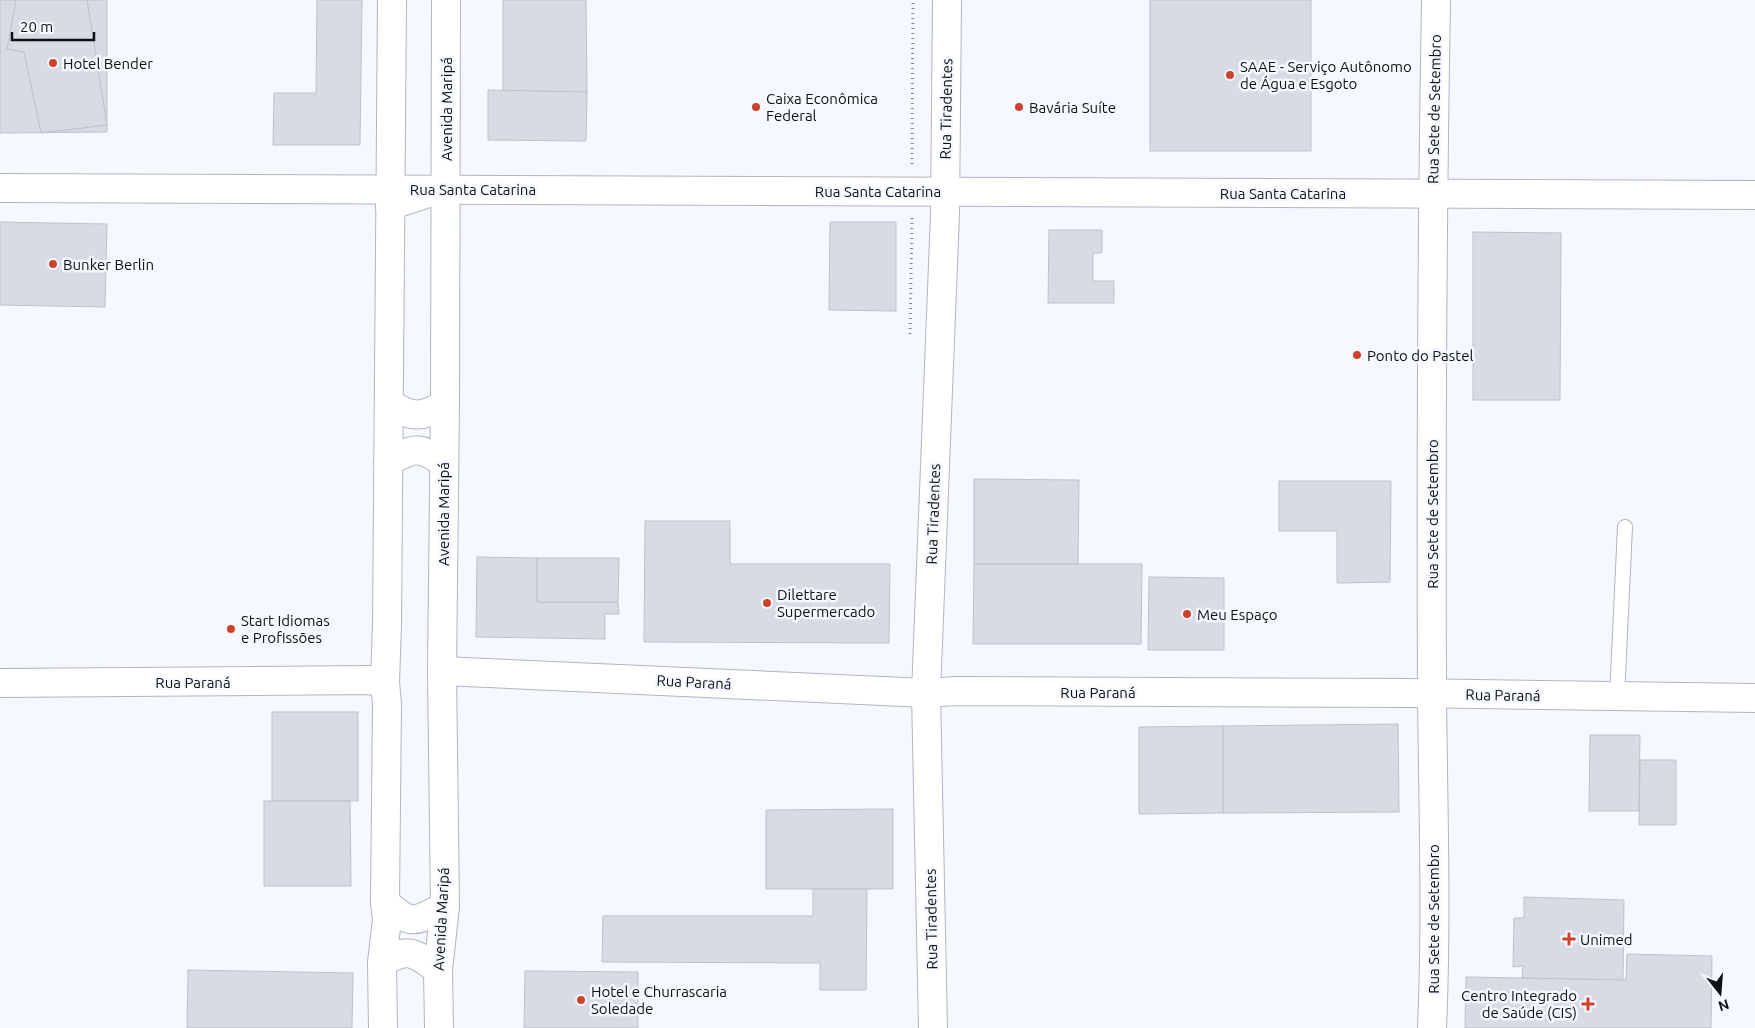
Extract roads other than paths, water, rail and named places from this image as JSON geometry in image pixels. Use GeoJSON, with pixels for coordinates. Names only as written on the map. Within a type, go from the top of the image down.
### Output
{"type":"FeatureCollection","features":[{"type":"Feature","properties":{"kind":"street"},"geometry":{"type":"LineString","coordinates":[[383,1028],[382,963],[387,918],[385,902],[387,704],[385,682],[392,0]]}},
{"type":"Feature","properties":{"kind":"street","name":"Avenida Maripá"},"geometry":{"type":"LineString","coordinates":[[439,1028],[438,970],[445,906],[442,671],[445,402],[443,189],[446,0]]}},
{"type":"Feature","properties":{"kind":"street","name":"Rua Tiradentes"},"geometry":{"type":"LineString","coordinates":[[933,1028],[926,692],[945,191],[947,0]]}},
{"type":"Feature","properties":{"kind":"street","name":"Rua Sete de Setembro"},"geometry":{"type":"LineString","coordinates":[[1432,1028],[1434,978],[1432,194],[1436,0]]}},
{"type":"Feature","properties":{"kind":"street","name":"Rua Santa Catarina"},"geometry":{"type":"LineString","coordinates":[[0,188],[390,198],[443,189],[1755,195]]}},
{"type":"Feature","properties":{"kind":"street"},"geometry":{"type":"LineString","coordinates":[[389,402],[401,412],[418,415],[434,411],[445,402]]}},
{"type":"Feature","properties":{"kind":"street"},"geometry":{"type":"LineString","coordinates":[[388,462],[406,452],[420,450],[433,454],[444,463]]}},
{"type":"Feature","properties":{"kind":"street","name":"Rua Paraná"},"geometry":{"type":"LineString","coordinates":[[442,671],[926,692],[1432,693],[1755,698]]}},
{"type":"Feature","properties":{"kind":"street","name":"Rua Paraná"},"geometry":{"type":"LineString","coordinates":[[0,683],[358,680],[385,682]]}},
{"type":"Feature","properties":{"kind":"street"},"geometry":{"type":"LineString","coordinates":[[385,902],[400,916],[412,920],[426,916],[445,906]]}},
{"type":"Feature","properties":{"kind":"street"},"geometry":{"type":"LineString","coordinates":[[382,963],[393,956],[405,953],[418,955],[438,970]]}},
{"type":"Feature","properties":{"kind":"lane"},"geometry":{"type":"LineString","coordinates":[[1617,697],[1625,527]]}},
{"type":"Feature","properties":{"kind":"place","name":"Hotel Bender"},"geometry":{"type":"Point","coordinates":[53,63]}},
{"type":"Feature","properties":{"kind":"place","name":"SAAE - Serviço Autônomo de Água e Esgoto"},"geometry":{"type":"Point","coordinates":[1230,75]}},
{"type":"Feature","properties":{"kind":"place","name":"Caixa Econômica Federal"},"geometry":{"type":"Point","coordinates":[756,107]}},
{"type":"Feature","properties":{"kind":"place","name":"Bavária Suíte"},"geometry":{"type":"Point","coordinates":[1019,107]}},
{"type":"Feature","properties":{"kind":"place","name":"Bunker Berlin"},"geometry":{"type":"Point","coordinates":[53,264]}},
{"type":"Feature","properties":{"kind":"place","name":"Ponto do Pastel"},"geometry":{"type":"Point","coordinates":[1357,355]}},
{"type":"Feature","properties":{"kind":"place","name":"Dilettare Supermercado"},"geometry":{"type":"Point","coordinates":[767,603]}},
{"type":"Feature","properties":{"kind":"place","name":"Meu Espaço"},"geometry":{"type":"Point","coordinates":[1187,614]}},
{"type":"Feature","properties":{"kind":"place","name":"Start Idiomas e Profissões"},"geometry":{"type":"Point","coordinates":[231,629]}},
{"type":"Feature","properties":{"kind":"place","name":"Unimed"},"geometry":{"type":"Point","coordinates":[1569,939]}},
{"type":"Feature","properties":{"kind":"place","name":"Hotel e Churrascaria Soledade"},"geometry":{"type":"Point","coordinates":[581,1000]}},
{"type":"Feature","properties":{"kind":"place","name":"Centro Integrado de Saúde (CIS)"},"geometry":{"type":"Point","coordinates":[1588,1004]}}]}
